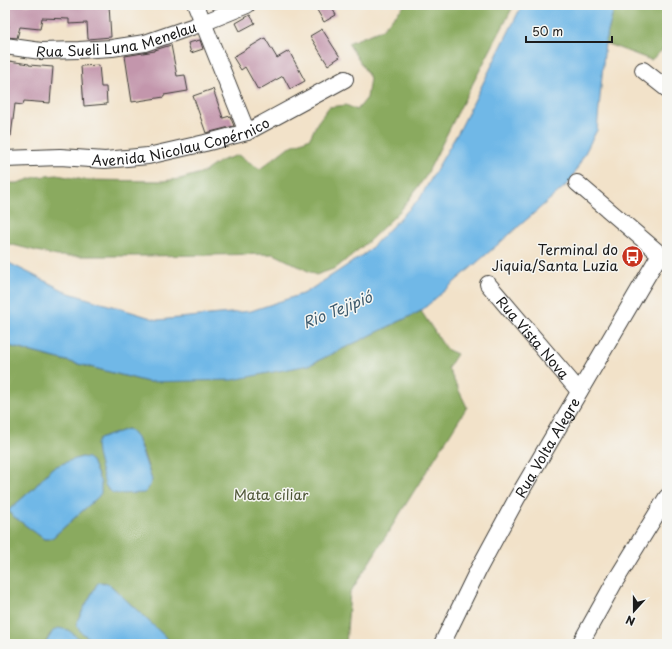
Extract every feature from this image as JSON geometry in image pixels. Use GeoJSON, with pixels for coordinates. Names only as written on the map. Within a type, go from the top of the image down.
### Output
{"type":"FeatureCollection","features":[{"type":"Feature","properties":{"kind":"street"},"geometry":{"type":"LineString","coordinates":[[196,5],[247,132]]}},
{"type":"Feature","properties":{"kind":"street","name":"Rua Sueli Luna Menelau"},"geometry":{"type":"LineString","coordinates":[[5,46],[41,50],[112,48],[145,43],[204,23],[247,5]]}},
{"type":"Feature","properties":{"kind":"street"},"geometry":{"type":"LineString","coordinates":[[644,70],[667,89]]}},
{"type":"Feature","properties":{"kind":"street","name":"Avenida Nicolau Copérnico"},"geometry":{"type":"LineString","coordinates":[[5,160],[60,157],[112,160],[148,156],[247,132],[345,79]]}},
{"type":"Feature","properties":{"kind":"street"},"geometry":{"type":"LineString","coordinates":[[577,183],[664,257]]}},
{"type":"Feature","properties":{"kind":"street","name":"Rua Volta Alegre"},"geometry":{"type":"LineString","coordinates":[[442,644],[478,570],[513,504],[579,391],[664,257]]}},
{"type":"Feature","properties":{"kind":"street","name":"Rua Vista Nova"},"geometry":{"type":"LineString","coordinates":[[488,284],[579,391]]}},
{"type":"Feature","properties":{"kind":"street"},"geometry":{"type":"LineString","coordinates":[[580,644],[614,583],[667,497]]}},
{"type":"Feature","properties":{"kind":"green space"},"geometry":{"type":"Polygon","coordinates":[[[405,5],[514,5],[426,176],[401,210],[369,241],[336,268],[316,275],[274,254],[57,256],[5,243],[5,183],[18,183],[36,177],[57,175],[84,180],[162,181],[180,179],[204,172],[220,161],[238,155],[260,169],[287,148],[310,138],[317,123],[329,107],[346,105],[357,110],[367,98],[370,78],[348,43],[381,30],[405,5]]]}},
{"type":"Feature","properties":{"kind":"green space"},"geometry":{"type":"Polygon","coordinates":[[[615,5],[667,5],[667,46],[651,60],[605,43],[615,5]]]}},
{"type":"Feature","properties":{"kind":"green space","name":"Mata ciliar"},"geometry":{"type":"Polygon","coordinates":[[[421,311],[446,349],[457,354],[448,368],[467,407],[350,593],[346,644],[173,644],[109,584],[104,582],[97,584],[78,619],[78,624],[81,631],[96,644],[86,644],[68,630],[50,634],[45,644],[5,644],[5,345],[148,382],[309,365],[421,311]],[[127,429],[99,439],[152,480],[140,444],[132,432],[127,429]],[[82,457],[52,468],[34,488],[9,511],[13,516],[44,539],[52,538],[98,497],[100,493],[100,479],[92,461],[82,457]]]}},
{"type":"Feature","properties":{"kind":"water","name":"Rio Tejipió"},"geometry":{"type":"Polygon","coordinates":[[[522,5],[615,5],[605,43],[597,130],[570,182],[421,311],[309,365],[233,380],[148,382],[5,345],[5,261],[69,293],[158,320],[251,311],[305,293],[366,253],[420,198],[461,127],[522,5]]]}},
{"type":"Feature","properties":{"kind":"water"},"geometry":{"type":"Polygon","coordinates":[[[127,429],[137,438],[152,480],[148,489],[144,493],[113,493],[105,485],[96,444],[99,439],[127,429]]]}},
{"type":"Feature","properties":{"kind":"water"},"geometry":{"type":"Polygon","coordinates":[[[82,457],[88,458],[92,461],[101,483],[101,493],[52,538],[44,539],[13,516],[9,511],[34,488],[52,468],[82,457]]]}},
{"type":"Feature","properties":{"kind":"water"},"geometry":{"type":"Polygon","coordinates":[[[100,582],[109,584],[173,644],[96,644],[80,631],[77,625],[78,619],[97,584],[100,582]]]}},
{"type":"Feature","properties":{"kind":"water"},"geometry":{"type":"Polygon","coordinates":[[[58,628],[68,630],[86,644],[45,644],[53,631],[58,628]]]}},
{"type":"Feature","properties":{"kind":"building"},"geometry":{"type":"Polygon","coordinates":[[[10,5],[109,5],[111,37],[88,39],[87,23],[69,24],[69,19],[42,18],[40,29],[20,27],[17,38],[6,37],[9,26],[7,26],[10,5]]]}},
{"type":"Feature","properties":{"kind":"building"},"geometry":{"type":"Polygon","coordinates":[[[314,5],[330,5],[336,15],[324,22],[314,5]]]}},
{"type":"Feature","properties":{"kind":"building"},"geometry":{"type":"Polygon","coordinates":[[[250,15],[255,23],[240,31],[236,23],[250,15]]]}},
{"type":"Feature","properties":{"kind":"building"},"geometry":{"type":"Polygon","coordinates":[[[322,29],[340,57],[328,65],[310,36],[322,29]]]}},
{"type":"Feature","properties":{"kind":"building"},"geometry":{"type":"Polygon","coordinates":[[[265,38],[277,58],[289,51],[305,81],[290,89],[283,76],[258,90],[245,67],[241,70],[233,57],[265,38]]]}},
{"type":"Feature","properties":{"kind":"building"},"geometry":{"type":"Polygon","coordinates":[[[200,40],[203,49],[191,53],[188,43],[200,40]]]}},
{"type":"Feature","properties":{"kind":"building"},"geometry":{"type":"Polygon","coordinates":[[[171,45],[177,76],[185,75],[188,91],[164,95],[164,97],[132,102],[125,56],[155,51],[171,45]]]}},
{"type":"Feature","properties":{"kind":"building"},"geometry":{"type":"Polygon","coordinates":[[[9,61],[29,65],[53,67],[50,103],[24,101],[23,105],[15,104],[11,136],[5,136],[5,87],[9,61]]]}},
{"type":"Feature","properties":{"kind":"building"},"geometry":{"type":"Polygon","coordinates":[[[99,65],[101,87],[106,87],[107,104],[84,106],[81,66],[99,65]]]}},
{"type":"Feature","properties":{"kind":"building"},"geometry":{"type":"Polygon","coordinates":[[[213,89],[223,118],[230,116],[234,126],[206,133],[193,96],[213,89]]]}},
{"type":"Feature","properties":{"kind":"place","name":"Terminal do Jiquia/Santa Luzia"},"geometry":{"type":"Point","coordinates":[633,257]}}]}
